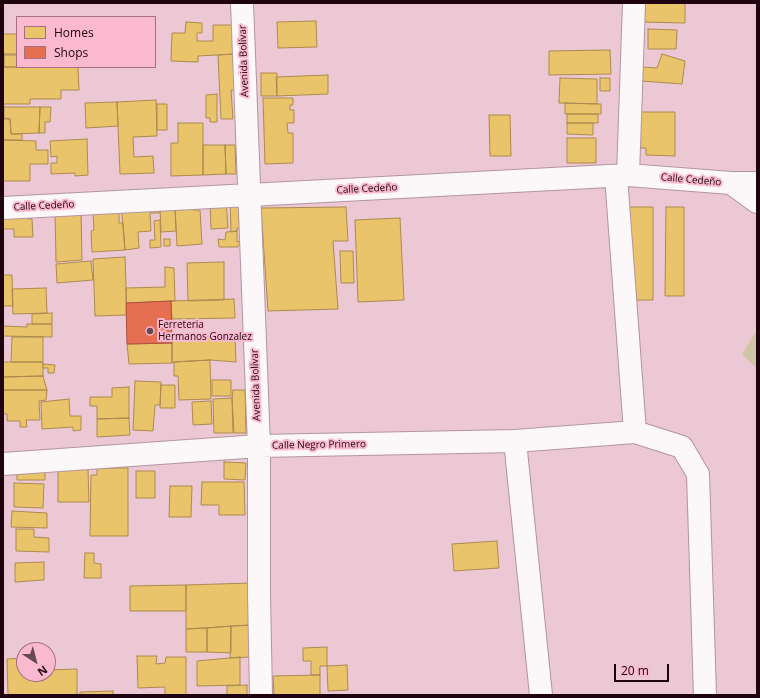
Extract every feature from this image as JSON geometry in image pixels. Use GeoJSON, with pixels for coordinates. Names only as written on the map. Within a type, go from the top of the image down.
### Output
{"type":"FeatureCollection","features":[{"type":"Feature","properties":{"kind":"street","name":"Avenida Bolívar"},"geometry":{"type":"LineString","coordinates":[[242,3],[259,446],[261,695]]}},
{"type":"Feature","properties":{"kind":"street"},"geometry":{"type":"LineString","coordinates":[[634,3],[622,176],[636,432],[682,447],[698,474],[706,695]]}},
{"type":"Feature","properties":{"kind":"street","name":"Calle Cedeño"},"geometry":{"type":"LineString","coordinates":[[3,208],[622,176],[731,184],[757,183]]}},
{"type":"Feature","properties":{"kind":"street"},"geometry":{"type":"LineString","coordinates":[[731,184],[757,202]]}},
{"type":"Feature","properties":{"kind":"street","name":"Calle Negro Primero"},"geometry":{"type":"LineString","coordinates":[[3,464],[259,446],[515,441],[636,432]]}},
{"type":"Feature","properties":{"kind":"street"},"geometry":{"type":"LineString","coordinates":[[515,441],[541,695]]}},
{"type":"Feature","properties":{"kind":"shaded area"},"geometry":{"type":"Polygon","coordinates":[[[757,330],[757,369],[742,354],[757,330]]]}},
{"type":"Feature","properties":{"kind":"building: Homes"},"geometry":{"type":"Polygon","coordinates":[[[642,3],[685,3],[685,23],[642,22],[642,3]]]}},
{"type":"Feature","properties":{"kind":"building: Homes"},"geometry":{"type":"Polygon","coordinates":[[[316,21],[317,47],[278,48],[277,22],[316,21]]]}},
{"type":"Feature","properties":{"kind":"building: Homes"},"geometry":{"type":"Polygon","coordinates":[[[186,22],[202,23],[202,33],[197,33],[197,41],[213,41],[213,25],[233,25],[235,54],[198,56],[198,62],[171,61],[172,33],[185,33],[186,22]]]}},
{"type":"Feature","properties":{"kind":"building: Homes"},"geometry":{"type":"Polygon","coordinates":[[[648,29],[677,30],[676,49],[648,49],[648,29]]]}},
{"type":"Feature","properties":{"kind":"building: Homes"},"geometry":{"type":"Polygon","coordinates":[[[3,34],[16,34],[16,55],[3,55],[3,34]]]}},
{"type":"Feature","properties":{"kind":"building: Homes"},"geometry":{"type":"Polygon","coordinates":[[[610,50],[611,74],[549,75],[549,51],[610,50]]]}},
{"type":"Feature","properties":{"kind":"building: Homes"},"geometry":{"type":"Polygon","coordinates":[[[4,54],[16,54],[16,67],[4,67],[4,54]]]}},
{"type":"Feature","properties":{"kind":"building: Homes"},"geometry":{"type":"Polygon","coordinates":[[[235,54],[236,90],[231,90],[233,119],[221,119],[218,55],[235,54]]]}},
{"type":"Feature","properties":{"kind":"building: Homes"},"geometry":{"type":"Polygon","coordinates":[[[662,54],[685,61],[682,84],[642,81],[642,67],[657,68],[662,54]]]}},
{"type":"Feature","properties":{"kind":"building: Homes"},"geometry":{"type":"Polygon","coordinates":[[[3,67],[78,68],[79,90],[61,90],[61,99],[30,99],[30,104],[3,104],[3,67]]]}},
{"type":"Feature","properties":{"kind":"building: Homes"},"geometry":{"type":"Polygon","coordinates":[[[261,73],[277,73],[277,96],[261,96],[261,73]]]}},
{"type":"Feature","properties":{"kind":"building: Homes"},"geometry":{"type":"Polygon","coordinates":[[[328,75],[328,94],[277,96],[276,77],[328,75]]]}},
{"type":"Feature","properties":{"kind":"building: Homes"},"geometry":{"type":"Polygon","coordinates":[[[560,78],[597,79],[597,104],[559,103],[560,78]]]}},
{"type":"Feature","properties":{"kind":"building: Homes"},"geometry":{"type":"Polygon","coordinates":[[[600,78],[610,78],[610,91],[600,91],[600,78]]]}},
{"type":"Feature","properties":{"kind":"building: Homes"},"geometry":{"type":"Polygon","coordinates":[[[217,94],[217,122],[210,122],[210,118],[206,118],[206,95],[217,94]]]}},
{"type":"Feature","properties":{"kind":"building: Homes"},"geometry":{"type":"Polygon","coordinates":[[[263,98],[293,98],[293,105],[290,105],[290,110],[294,110],[294,123],[287,123],[288,133],[293,133],[293,163],[265,164],[263,98]]]}},
{"type":"Feature","properties":{"kind":"building: Homes"},"geometry":{"type":"Polygon","coordinates":[[[156,100],[157,136],[133,137],[134,157],[153,156],[154,173],[120,174],[117,102],[156,100]]]}},
{"type":"Feature","properties":{"kind":"building: Homes"},"geometry":{"type":"Polygon","coordinates":[[[117,102],[118,126],[86,128],[85,103],[117,102]]]}},
{"type":"Feature","properties":{"kind":"building: Homes"},"geometry":{"type":"Polygon","coordinates":[[[565,103],[601,104],[601,114],[565,114],[565,103]]]}},
{"type":"Feature","properties":{"kind":"building: Homes"},"geometry":{"type":"Polygon","coordinates":[[[157,104],[167,104],[167,130],[157,130],[157,104]]]}},
{"type":"Feature","properties":{"kind":"building: Homes"},"geometry":{"type":"Polygon","coordinates":[[[4,107],[40,107],[39,133],[11,134],[10,119],[4,118],[4,107]]]}},
{"type":"Feature","properties":{"kind":"building: Homes"},"geometry":{"type":"Polygon","coordinates":[[[40,107],[51,107],[50,122],[45,122],[45,133],[39,133],[40,107]]]}},
{"type":"Feature","properties":{"kind":"building: Homes"},"geometry":{"type":"Polygon","coordinates":[[[640,112],[675,112],[675,156],[646,155],[646,148],[639,148],[640,112]]]}},
{"type":"Feature","properties":{"kind":"building: Homes"},"geometry":{"type":"Polygon","coordinates":[[[567,114],[598,114],[598,123],[567,123],[567,114]]]}},
{"type":"Feature","properties":{"kind":"building: Homes"},"geometry":{"type":"Polygon","coordinates":[[[489,115],[510,115],[511,156],[490,156],[489,115]]]}},
{"type":"Feature","properties":{"kind":"building: Homes"},"geometry":{"type":"Polygon","coordinates":[[[3,119],[10,119],[11,134],[22,134],[22,140],[3,140],[3,119]]]}},
{"type":"Feature","properties":{"kind":"building: Homes"},"geometry":{"type":"Polygon","coordinates":[[[178,123],[203,123],[203,175],[171,176],[171,143],[178,143],[178,123]]]}},
{"type":"Feature","properties":{"kind":"building: Homes"},"geometry":{"type":"Polygon","coordinates":[[[567,123],[593,123],[593,135],[567,134],[567,123]]]}},
{"type":"Feature","properties":{"kind":"building: Homes"},"geometry":{"type":"Polygon","coordinates":[[[567,138],[596,138],[596,163],[567,163],[567,138]]]}},
{"type":"Feature","properties":{"kind":"building: Homes"},"geometry":{"type":"Polygon","coordinates":[[[87,139],[88,175],[75,176],[75,173],[51,174],[51,163],[57,163],[57,156],[51,157],[50,141],[87,139]]]}},
{"type":"Feature","properties":{"kind":"building: Homes"},"geometry":{"type":"Polygon","coordinates":[[[3,140],[36,141],[36,150],[48,150],[48,164],[30,164],[30,181],[3,181],[3,140]]]}},
{"type":"Feature","properties":{"kind":"building: Homes"},"geometry":{"type":"Polygon","coordinates":[[[203,145],[225,145],[226,174],[203,175],[203,145]]]}},
{"type":"Feature","properties":{"kind":"building: Homes"},"geometry":{"type":"Polygon","coordinates":[[[225,145],[235,145],[236,174],[226,174],[225,145]]]}},
{"type":"Feature","properties":{"kind":"building: Homes"},"geometry":{"type":"Polygon","coordinates":[[[230,198],[239,206],[239,222],[244,222],[241,228],[237,228],[237,231],[231,232],[230,198]]]}},
{"type":"Feature","properties":{"kind":"building: Homes"},"geometry":{"type":"Polygon","coordinates":[[[226,201],[228,228],[211,229],[210,202],[226,201]]]}},
{"type":"Feature","properties":{"kind":"building: Homes"},"geometry":{"type":"Polygon","coordinates":[[[159,202],[160,213],[150,213],[151,231],[138,232],[139,248],[125,250],[121,204],[159,202]]]}},
{"type":"Feature","properties":{"kind":"building: Homes"},"geometry":{"type":"Polygon","coordinates":[[[192,206],[193,210],[200,210],[202,244],[177,246],[175,207],[192,206]]]}},
{"type":"Feature","properties":{"kind":"building: Homes"},"geometry":{"type":"Polygon","coordinates":[[[160,207],[175,207],[176,231],[161,232],[160,207]]]}},
{"type":"Feature","properties":{"kind":"building: Homes"},"geometry":{"type":"Polygon","coordinates":[[[346,207],[348,241],[333,241],[338,309],[268,311],[261,208],[346,207]]]}},
{"type":"Feature","properties":{"kind":"building: Homes"},"geometry":{"type":"Polygon","coordinates":[[[628,207],[653,207],[653,300],[627,300],[628,207]]]}},
{"type":"Feature","properties":{"kind":"building: Homes"},"geometry":{"type":"Polygon","coordinates":[[[666,207],[684,207],[684,296],[665,296],[666,207]]]}},
{"type":"Feature","properties":{"kind":"building: Homes"},"geometry":{"type":"Polygon","coordinates":[[[81,209],[82,260],[56,262],[55,210],[81,209]]]}},
{"type":"Feature","properties":{"kind":"building: Homes"},"geometry":{"type":"Polygon","coordinates":[[[119,209],[119,223],[123,223],[125,250],[92,252],[91,231],[94,230],[93,213],[119,209]]]}},
{"type":"Feature","properties":{"kind":"building: Homes"},"geometry":{"type":"Polygon","coordinates":[[[3,211],[28,211],[28,219],[32,219],[33,237],[14,237],[14,229],[3,229],[3,211]]]}},
{"type":"Feature","properties":{"kind":"building: Homes"},"geometry":{"type":"Polygon","coordinates":[[[400,218],[404,300],[358,302],[355,220],[400,218]]]}},
{"type":"Feature","properties":{"kind":"building: Homes"},"geometry":{"type":"Polygon","coordinates":[[[160,220],[161,247],[150,248],[150,240],[155,240],[154,221],[160,220]]]}},
{"type":"Feature","properties":{"kind":"building: Homes"},"geometry":{"type":"Polygon","coordinates":[[[237,231],[237,242],[241,241],[241,244],[238,245],[238,247],[219,247],[218,239],[225,240],[226,232],[237,231]]]}},
{"type":"Feature","properties":{"kind":"building: Homes"},"geometry":{"type":"Polygon","coordinates":[[[164,239],[170,239],[170,246],[164,246],[164,239]]]}},
{"type":"Feature","properties":{"kind":"building: Homes"},"geometry":{"type":"Polygon","coordinates":[[[340,251],[353,251],[354,283],[341,283],[340,251]]]}},
{"type":"Feature","properties":{"kind":"building: Homes"},"geometry":{"type":"Polygon","coordinates":[[[125,257],[127,315],[95,316],[93,259],[125,257]]]}},
{"type":"Feature","properties":{"kind":"building: Homes"},"geometry":{"type":"Polygon","coordinates":[[[91,261],[93,280],[57,283],[56,264],[91,261]]]}},
{"type":"Feature","properties":{"kind":"building: Homes"},"geometry":{"type":"Polygon","coordinates":[[[224,262],[224,300],[188,301],[187,263],[224,262]]]}},
{"type":"Feature","properties":{"kind":"building: Homes"},"geometry":{"type":"Polygon","coordinates":[[[165,267],[174,268],[175,301],[126,303],[126,288],[165,287],[165,267]]]}},
{"type":"Feature","properties":{"kind":"building: Homes"},"geometry":{"type":"Polygon","coordinates":[[[3,275],[12,275],[13,306],[3,306],[3,275]]]}},
{"type":"Feature","properties":{"kind":"building: Homes"},"geometry":{"type":"Polygon","coordinates":[[[46,288],[47,313],[13,314],[12,289],[46,288]]]}},
{"type":"Feature","properties":{"kind":"building: Homes"},"geometry":{"type":"Polygon","coordinates":[[[234,299],[235,318],[172,319],[171,301],[234,299]]]}},
{"type":"Feature","properties":{"kind":"building: Homes"},"geometry":{"type":"Polygon","coordinates":[[[52,313],[52,324],[32,324],[32,314],[52,313]]]}},
{"type":"Feature","properties":{"kind":"building: Homes"},"geometry":{"type":"Polygon","coordinates":[[[27,324],[52,324],[52,337],[3,336],[3,326],[27,327],[27,324]]]}},
{"type":"Feature","properties":{"kind":"building: Homes"},"geometry":{"type":"Polygon","coordinates":[[[235,336],[236,362],[210,360],[172,363],[171,337],[235,336]]]}},
{"type":"Feature","properties":{"kind":"building: Homes"},"geometry":{"type":"Polygon","coordinates":[[[12,337],[43,337],[43,362],[11,362],[12,337]]]}},
{"type":"Feature","properties":{"kind":"building: Homes"},"geometry":{"type":"Polygon","coordinates":[[[172,343],[172,363],[129,364],[127,344],[172,343]]]}},
{"type":"Feature","properties":{"kind":"building: Homes"},"geometry":{"type":"Polygon","coordinates":[[[210,360],[211,399],[179,400],[178,376],[174,376],[174,362],[210,360]]]}},
{"type":"Feature","properties":{"kind":"building: Homes"},"geometry":{"type":"Polygon","coordinates":[[[3,362],[43,362],[43,376],[3,377],[3,362]]]}},
{"type":"Feature","properties":{"kind":"building: Homes"},"geometry":{"type":"Polygon","coordinates":[[[43,364],[55,365],[54,373],[48,373],[48,368],[43,368],[43,364]]]}},
{"type":"Feature","properties":{"kind":"building: Homes"},"geometry":{"type":"Polygon","coordinates":[[[43,376],[47,390],[3,390],[3,377],[43,376]]]}},
{"type":"Feature","properties":{"kind":"building: Homes"},"geometry":{"type":"Polygon","coordinates":[[[212,380],[231,380],[231,396],[212,396],[212,380]]]}},
{"type":"Feature","properties":{"kind":"building: Homes"},"geometry":{"type":"Polygon","coordinates":[[[135,381],[161,382],[160,405],[155,405],[153,431],[133,430],[135,381]]]}},
{"type":"Feature","properties":{"kind":"building: Homes"},"geometry":{"type":"Polygon","coordinates":[[[161,385],[175,385],[175,408],[160,408],[161,385]]]}},
{"type":"Feature","properties":{"kind":"building: Homes"},"geometry":{"type":"Polygon","coordinates":[[[129,387],[129,418],[97,419],[97,406],[90,406],[90,397],[112,397],[112,388],[129,387]]]}},
{"type":"Feature","properties":{"kind":"building: Homes"},"geometry":{"type":"Polygon","coordinates":[[[3,390],[47,390],[46,400],[39,401],[40,420],[26,420],[27,427],[20,427],[20,421],[7,421],[7,414],[3,414],[3,390]]]}},
{"type":"Feature","properties":{"kind":"building: Homes"},"geometry":{"type":"Polygon","coordinates":[[[233,390],[245,390],[246,433],[234,433],[233,390]]]}},
{"type":"Feature","properties":{"kind":"building: Homes"},"geometry":{"type":"Polygon","coordinates":[[[232,398],[233,433],[214,433],[213,399],[232,398]]]}},
{"type":"Feature","properties":{"kind":"building: Homes"},"geometry":{"type":"Polygon","coordinates":[[[69,399],[70,416],[81,416],[81,430],[73,431],[73,427],[42,429],[41,402],[69,399]]]}},
{"type":"Feature","properties":{"kind":"building: Homes"},"geometry":{"type":"Polygon","coordinates":[[[211,401],[212,424],[193,425],[192,402],[211,401]]]}},
{"type":"Feature","properties":{"kind":"building: Homes"},"geometry":{"type":"Polygon","coordinates":[[[129,418],[130,435],[97,437],[97,419],[129,418]]]}},
{"type":"Feature","properties":{"kind":"building: Homes"},"geometry":{"type":"Polygon","coordinates":[[[224,462],[246,463],[245,480],[224,479],[224,462]]]}},
{"type":"Feature","properties":{"kind":"building: Homes"},"geometry":{"type":"Polygon","coordinates":[[[45,467],[45,480],[17,480],[17,468],[45,467]]]}},
{"type":"Feature","properties":{"kind":"building: Homes"},"geometry":{"type":"Polygon","coordinates":[[[97,468],[128,468],[128,536],[90,536],[91,475],[97,475],[97,468]]]}},
{"type":"Feature","properties":{"kind":"building: Homes"},"geometry":{"type":"Polygon","coordinates":[[[88,469],[89,502],[58,502],[58,470],[88,469]]]}},
{"type":"Feature","properties":{"kind":"building: Homes"},"geometry":{"type":"Polygon","coordinates":[[[136,471],[155,471],[155,498],[136,498],[136,471]]]}},
{"type":"Feature","properties":{"kind":"building: Homes"},"geometry":{"type":"Polygon","coordinates":[[[202,482],[244,482],[245,515],[219,515],[219,505],[201,505],[202,482]]]}},
{"type":"Feature","properties":{"kind":"building: Homes"},"geometry":{"type":"Polygon","coordinates":[[[14,483],[44,484],[43,508],[14,507],[14,483]]]}},
{"type":"Feature","properties":{"kind":"building: Homes"},"geometry":{"type":"Polygon","coordinates":[[[170,486],[192,486],[191,517],[169,517],[170,486]]]}},
{"type":"Feature","properties":{"kind":"building: Homes"},"geometry":{"type":"Polygon","coordinates":[[[12,511],[47,513],[47,528],[11,527],[12,511]]]}},
{"type":"Feature","properties":{"kind":"building: Homes"},"geometry":{"type":"Polygon","coordinates":[[[16,529],[34,529],[34,537],[49,538],[49,552],[16,551],[16,529]]]}},
{"type":"Feature","properties":{"kind":"building: Homes"},"geometry":{"type":"Polygon","coordinates":[[[497,541],[499,568],[454,571],[452,544],[497,541]]]}},
{"type":"Feature","properties":{"kind":"building: Homes"},"geometry":{"type":"Polygon","coordinates":[[[85,553],[94,553],[94,563],[101,564],[101,578],[84,578],[85,553]]]}},
{"type":"Feature","properties":{"kind":"building: Homes"},"geometry":{"type":"Polygon","coordinates":[[[44,562],[44,580],[15,582],[15,563],[44,562]]]}},
{"type":"Feature","properties":{"kind":"building: Homes"},"geometry":{"type":"Polygon","coordinates":[[[250,583],[251,625],[186,629],[186,585],[250,583]]]}},
{"type":"Feature","properties":{"kind":"building: Homes"},"geometry":{"type":"Polygon","coordinates":[[[186,585],[186,611],[130,611],[130,586],[186,585]]]}},
{"type":"Feature","properties":{"kind":"building: Homes"},"geometry":{"type":"Polygon","coordinates":[[[251,625],[251,657],[230,658],[231,626],[251,625]]]}},
{"type":"Feature","properties":{"kind":"building: Homes"},"geometry":{"type":"Polygon","coordinates":[[[231,626],[231,653],[207,652],[207,628],[231,626]]]}},
{"type":"Feature","properties":{"kind":"building: Homes"},"geometry":{"type":"Polygon","coordinates":[[[207,628],[207,652],[186,652],[186,629],[207,628]]]}},
{"type":"Feature","properties":{"kind":"building: Homes"},"geometry":{"type":"Polygon","coordinates":[[[327,647],[327,666],[320,666],[320,675],[311,675],[311,661],[303,661],[303,648],[327,647]]]}},
{"type":"Feature","properties":{"kind":"building: Homes"},"geometry":{"type":"Polygon","coordinates":[[[137,656],[157,656],[156,664],[165,663],[166,657],[186,657],[186,695],[165,695],[165,687],[138,688],[137,656]]]}},
{"type":"Feature","properties":{"kind":"building: Homes"},"geometry":{"type":"Polygon","coordinates":[[[240,657],[240,685],[197,686],[197,661],[240,657]]]}},
{"type":"Feature","properties":{"kind":"building: Homes"},"geometry":{"type":"Polygon","coordinates":[[[16,658],[16,682],[56,682],[56,670],[77,669],[77,695],[8,695],[7,659],[16,658]]]}},
{"type":"Feature","properties":{"kind":"building: Homes"},"geometry":{"type":"Polygon","coordinates":[[[347,665],[348,690],[328,691],[327,666],[347,665]]]}},
{"type":"Feature","properties":{"kind":"building: Homes"},"geometry":{"type":"Polygon","coordinates":[[[320,675],[320,695],[274,695],[273,676],[320,675]]]}},
{"type":"Feature","properties":{"kind":"building: Homes"},"geometry":{"type":"Polygon","coordinates":[[[247,685],[247,695],[227,695],[227,686],[247,685]]]}},
{"type":"Feature","properties":{"kind":"building: Homes"},"geometry":{"type":"Polygon","coordinates":[[[113,691],[113,695],[80,695],[80,692],[113,691]]]}},
{"type":"Feature","properties":{"kind":"building: Shops","name":"Ferreteria Hermanos Gonzalez"},"geometry":{"type":"Polygon","coordinates":[[[171,301],[172,343],[127,344],[126,303],[171,301]]]}},
{"type":"Feature","properties":{"kind":"place","name":"Ferreteria Hermanos Gonzalez"},"geometry":{"type":"Point","coordinates":[150,331]}}]}
